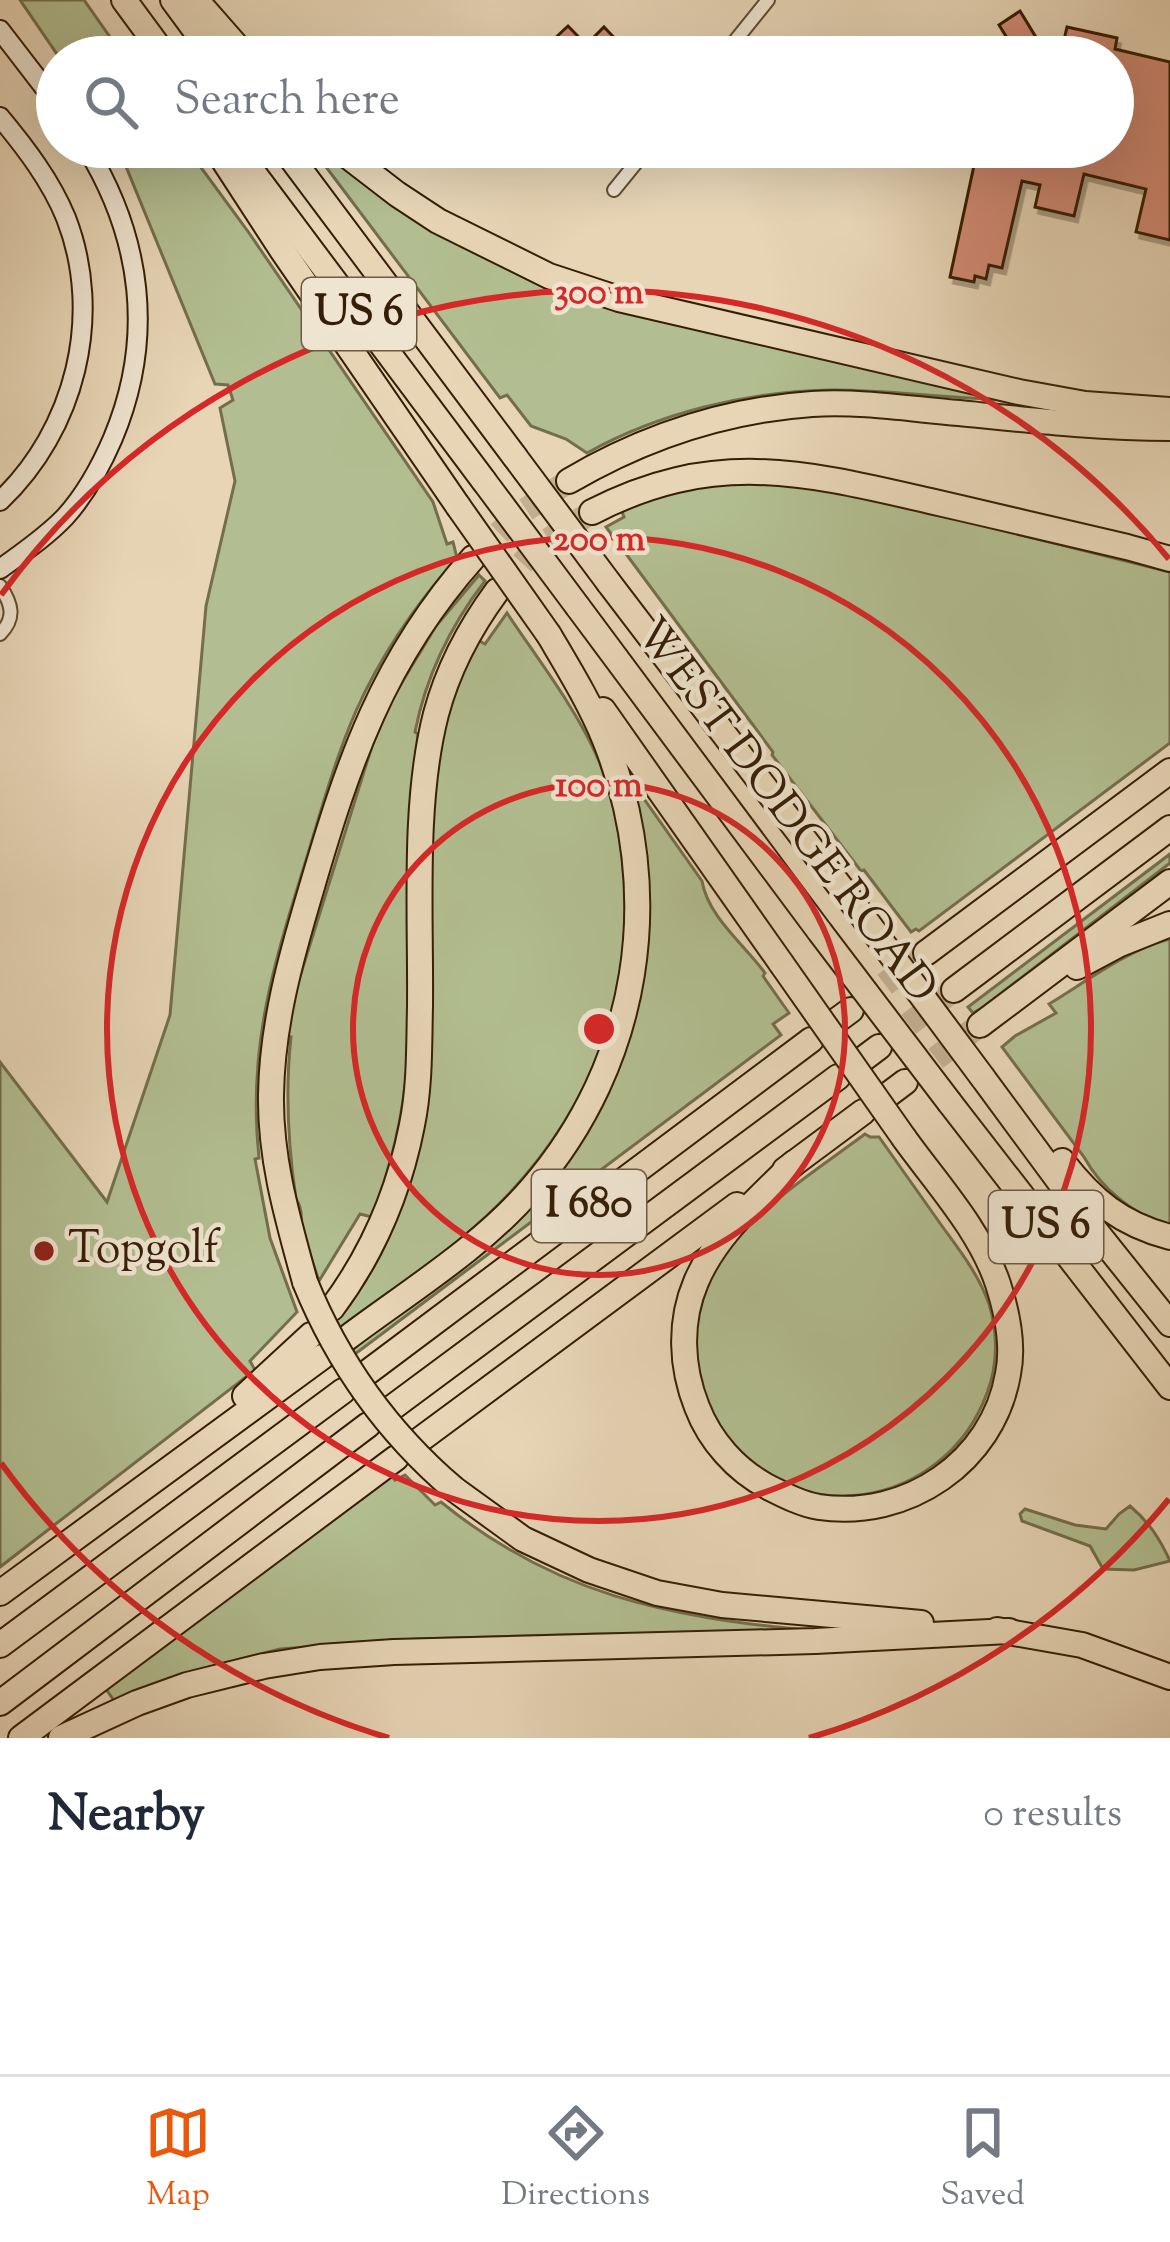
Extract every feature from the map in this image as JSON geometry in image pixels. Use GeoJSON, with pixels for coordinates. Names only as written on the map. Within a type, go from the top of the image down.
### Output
{"type":"FeatureCollection","features":[{"type":"Feature","properties":{"kind":"highway"},"geometry":{"type":"LineString","coordinates":[[122,0],[144,36]]}},
{"type":"Feature","properties":{"kind":"highway"},"geometry":{"type":"LineString","coordinates":[[122,0],[150,36]]}},
{"type":"Feature","properties":{"kind":"highway"},"geometry":{"type":"LineString","coordinates":[[173,0],[200,36]]}},
{"type":"Feature","properties":{"kind":"highway"},"geometry":{"type":"LineString","coordinates":[[196,0],[228,36]]}},
{"type":"Feature","properties":{"kind":"highway"},"geometry":{"type":"LineString","coordinates":[[229,168],[458,506],[986,1256],[1008,1320],[1009,1372],[993,1420],[964,1460],[928,1488],[891,1503],[815,1507],[758,1481],[718,1444],[691,1392],[683,1339],[696,1282],[724,1235],[794,1163]]}},
{"type":"Feature","properties":{"kind":"highway","name":"WEST DODGE ROAD"},"geometry":{"type":"LineString","coordinates":[[250,168],[820,932],[1142,1352]]}},
{"type":"Feature","properties":{"kind":"highway","name":"WEST DODGE ROAD"},"geometry":{"type":"LineString","coordinates":[[299,168],[1170,1324]]}},
{"type":"Feature","properties":{"kind":"highway"},"geometry":{"type":"LineString","coordinates":[[363,168],[473,240],[549,275],[619,299],[1019,392],[1085,404],[1170,410]]}},
{"type":"Feature","properties":{"kind":"highway"},"geometry":{"type":"LineString","coordinates":[[569,481],[640,445],[702,422],[815,404],[873,404],[1119,428],[1170,428]]}},
{"type":"Feature","properties":{"kind":"highway"},"geometry":{"type":"LineString","coordinates":[[592,512],[667,482],[733,471],[776,472],[828,478],[1170,559]]}},
{"type":"Feature","properties":{"kind":"highway"},"geometry":{"type":"LineString","coordinates":[[473,558],[420,624],[378,698],[350,769],[288,967],[273,1062],[272,1126],[280,1193],[305,1282],[356,1382],[405,1442],[454,1489],[523,1538],[589,1570],[657,1593],[722,1605],[1009,1631],[1082,1645],[1170,1677]]}},
{"type":"Feature","properties":{"kind":"highway"},"geometry":{"type":"LineString","coordinates":[[332,1308],[376,1238],[404,1163],[419,1074],[421,864],[429,745],[454,663],[496,592]]}},
{"type":"Feature","properties":{"kind":"highway"},"geometry":{"type":"LineString","coordinates":[[347,1338],[475,1243],[531,1189],[593,1098],[625,1019],[637,929],[625,806],[605,741],[549,635]]}},
{"type":"Feature","properties":{"kind":"highway"},"geometry":{"type":"LineString","coordinates":[[926,953],[1170,771]]}},
{"type":"Feature","properties":{"kind":"highway"},"geometry":{"type":"LineString","coordinates":[[954,990],[1170,828]]}},
{"type":"Feature","properties":{"kind":"highway"},"geometry":{"type":"LineString","coordinates":[[980,1025],[1170,882]]}},
{"type":"Feature","properties":{"kind":"highway"},"geometry":{"type":"LineString","coordinates":[[1011,1001],[1120,944],[1170,924]]}},
{"type":"Feature","properties":{"kind":"highway","name":"I 680"},"geometry":{"type":"LineString","coordinates":[[368,1372],[811,1040]]}},
{"type":"Feature","properties":{"kind":"highway","name":"I 680"},"geometry":{"type":"LineString","coordinates":[[393,1407],[838,1077]]}},
{"type":"Feature","properties":{"kind":"highway"},"geometry":{"type":"LineString","coordinates":[[421,1439],[863,1112]]}},
{"type":"Feature","properties":{"kind":"highway"},"geometry":{"type":"LineString","coordinates":[[1016,1125],[1059,1158],[1116,1216],[1170,1237]]}},
{"type":"Feature","properties":{"kind":"highway"},"geometry":{"type":"LineString","coordinates":[[0,1593],[111,1509],[281,1365],[316,1346]]}},
{"type":"Feature","properties":{"kind":"highway"},"geometry":{"type":"LineString","coordinates":[[1142,1352],[1170,1387]]}},
{"type":"Feature","properties":{"kind":"highway","name":"US 6"},"geometry":{"type":"LineString","coordinates":[[1142,1352],[1170,1402]]}},
{"type":"Feature","properties":{"kind":"highway"},"geometry":{"type":"LineString","coordinates":[[0,1646],[343,1390]]}},
{"type":"Feature","properties":{"kind":"highway"},"geometry":{"type":"LineString","coordinates":[[0,1703],[368,1426]]}},
{"type":"Feature","properties":{"kind":"highway"},"geometry":{"type":"LineString","coordinates":[[21,1738],[396,1458]]}},
{"type":"Feature","properties":{"kind":"highway"},"geometry":{"type":"LineString","coordinates":[[62,1738],[188,1685],[320,1657],[815,1642],[1009,1631]]}},
{"type":"Feature","properties":{"kind":"main road"},"geometry":{"type":"LineString","coordinates":[[0,30],[36,77]]}},
{"type":"Feature","properties":{"kind":"main road"},"geometry":{"type":"LineString","coordinates":[[0,117],[36,164]]}},
{"type":"Feature","properties":{"kind":"main road"},"geometry":{"type":"LineString","coordinates":[[0,501],[49,442],[75,371],[82,330],[83,286],[65,216],[39,168]]}},
{"type":"Feature","properties":{"kind":"main road"},"geometry":{"type":"LineString","coordinates":[[0,569],[44,536],[78,501],[106,454],[134,376],[137,288],[131,250],[99,168]]}},
{"type":"Feature","properties":{"kind":"street"},"geometry":{"type":"LineString","coordinates":[[739,36],[768,0]]}},
{"type":"Feature","properties":{"kind":"street"},"geometry":{"type":"LineString","coordinates":[[614,190],[632,168]]}},
{"type":"Feature","properties":{"kind":"street"},"geometry":{"type":"LineString","coordinates":[[0,586],[12,616],[0,634]]}},
{"type":"Feature","properties":{"kind":"green space"},"geometry":{"type":"Polygon","coordinates":[[[20,0],[84,0],[109,36],[45,36],[20,0]]]}},
{"type":"Feature","properties":{"kind":"green space"},"geometry":{"type":"Polygon","coordinates":[[[127,168],[201,168],[433,502],[447,544],[453,542],[457,558],[400,631],[356,711],[283,935],[266,1006],[257,1080],[259,1158],[255,1159],[270,1238],[297,1312],[250,1361],[255,1370],[0,1567],[0,1062],[107,1202],[170,1015],[206,606],[235,481],[220,408],[233,400],[228,385],[215,384],[127,168]]]}},
{"type":"Feature","properties":{"kind":"green space"},"geometry":{"type":"Polygon","coordinates":[[[327,168],[347,168],[455,242],[995,395],[995,399],[849,390],[765,395],[673,416],[587,453],[531,426],[507,395],[500,398],[327,168]]]}},
{"type":"Feature","properties":{"kind":"green space"},"geometry":{"type":"Polygon","coordinates":[[[791,478],[1170,572],[1170,743],[919,931],[911,932],[861,871],[606,527],[624,517],[619,504],[656,490],[791,478]]]}},
{"type":"Feature","properties":{"kind":"green space"},"geometry":{"type":"Polygon","coordinates":[[[479,575],[485,581],[441,652],[415,732],[407,1065],[395,1142],[372,1217],[360,1214],[319,1281],[301,1227],[291,1159],[291,1037],[287,1036],[294,996],[372,746],[393,697],[436,626],[479,575]]]}},
{"type":"Feature","properties":{"kind":"green space"},"geometry":{"type":"Polygon","coordinates":[[[507,613],[576,716],[609,790],[625,907],[615,1001],[583,1089],[531,1169],[461,1239],[340,1329],[335,1317],[377,1261],[405,1195],[436,732],[472,637],[485,644],[507,613]]]}},
{"type":"Feature","properties":{"kind":"green space"},"geometry":{"type":"Polygon","coordinates":[[[628,782],[702,881],[719,919],[765,973],[789,1013],[773,1024],[781,1035],[355,1354],[349,1344],[573,1153],[612,1084],[626,1044],[628,782]]]}},
{"type":"Feature","properties":{"kind":"green space"},"geometry":{"type":"Polygon","coordinates":[[[1170,854],[1170,863],[982,1008],[973,1013],[968,1007],[1170,854]]]}},
{"type":"Feature","properties":{"kind":"green space"},"geometry":{"type":"Polygon","coordinates":[[[1170,939],[1170,1227],[1132,1208],[1100,1180],[1002,1047],[1056,1013],[1049,1004],[1123,958],[1170,939]]]}},
{"type":"Feature","properties":{"kind":"green space"},"geometry":{"type":"Polygon","coordinates":[[[865,1134],[879,1137],[974,1273],[992,1315],[995,1360],[987,1393],[966,1432],[937,1463],[902,1484],[863,1494],[823,1495],[784,1484],[749,1462],[720,1428],[701,1397],[692,1334],[709,1273],[741,1232],[865,1134]]]}},
{"type":"Feature","properties":{"kind":"green space"},"geometry":{"type":"Polygon","coordinates":[[[391,1475],[395,1480],[405,1475],[435,1505],[441,1502],[526,1559],[570,1580],[659,1608],[807,1630],[806,1636],[596,1634],[280,1649],[221,1664],[115,1702],[106,1689],[391,1475]]]}},
{"type":"Feature","properties":{"kind":"green space"},"geometry":{"type":"Polygon","coordinates":[[[1130,1506],[1153,1531],[1170,1561],[1134,1570],[1103,1569],[1090,1546],[1022,1521],[1020,1514],[1025,1509],[1106,1529],[1130,1506]]]}},
{"type":"Feature","properties":{"kind":"building"},"geometry":{"type":"Polygon","coordinates":[[[1020,11],[1035,36],[1006,36],[999,25],[1020,11]]]}},
{"type":"Feature","properties":{"kind":"building"},"geometry":{"type":"Polygon","coordinates":[[[568,26],[578,36],[557,36],[568,26]]]}},
{"type":"Feature","properties":{"kind":"building"},"geometry":{"type":"Polygon","coordinates":[[[1067,27],[1108,36],[1065,36],[1067,27]]]}},
{"type":"Feature","properties":{"kind":"building"},"geometry":{"type":"Polygon","coordinates":[[[1134,53],[1170,62],[1170,240],[1136,232],[1146,189],[1084,174],[1074,216],[1035,207],[1040,185],[1022,181],[1002,268],[989,265],[986,279],[975,276],[974,282],[950,277],[973,168],[1134,168],[1134,53]]]}},
{"type":"Feature","properties":{"kind":"tunnel"},"geometry":{"type":"LineString","coordinates":[[473,558],[519,514],[569,481]]}},
{"type":"Feature","properties":{"kind":"tunnel"},"geometry":{"type":"LineString","coordinates":[[498,590],[537,547],[592,512]]}},
{"type":"Feature","properties":{"kind":"tunnel"},"geometry":{"type":"LineString","coordinates":[[856,1006],[926,953]]}},
{"type":"Feature","properties":{"kind":"tunnel"},"geometry":{"type":"LineString","coordinates":[[880,1046],[954,990]]}},
{"type":"Feature","properties":{"kind":"tunnel"},"geometry":{"type":"LineString","coordinates":[[907,1080],[980,1025]]}},
{"type":"Feature","properties":{"kind":"place","name":"Topgolf"},"geometry":{"type":"Point","coordinates":[44,1251]}}]}
